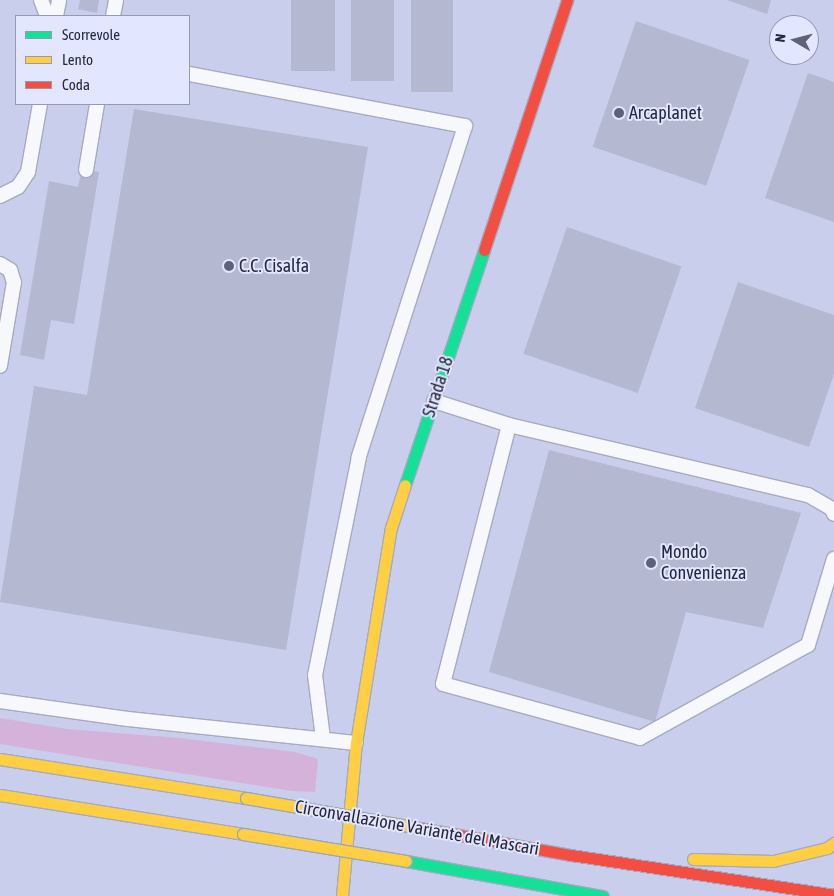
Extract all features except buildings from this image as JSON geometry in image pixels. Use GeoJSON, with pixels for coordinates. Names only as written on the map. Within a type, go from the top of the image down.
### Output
{"type":"FeatureCollection","features":[{"type":"Feature","properties":{"kind":"main road","name":"Strada 18"},"geometry":{"type":"LineString","coordinates":[[342,896],[356,743],[391,528],[567,0]]}},
{"type":"Feature","properties":{"kind":"main road","name":"Circonvallazione Variante del Mascari"},"geometry":{"type":"LineString","coordinates":[[0,759],[246,798],[571,855],[834,895]]}},
{"type":"Feature","properties":{"kind":"main road","name":"Circonvallazione Variante del Mascari"},"geometry":{"type":"LineString","coordinates":[[0,795],[406,861],[602,896]]}},
{"type":"Feature","properties":{"kind":"main road"},"geometry":{"type":"LineString","coordinates":[[571,855],[773,861],[827,848],[834,843]]}},
{"type":"Feature","properties":{"kind":"main road"},"geometry":{"type":"LineString","coordinates":[[574,891],[589,896]]}},
{"type":"Feature","properties":{"kind":"lane"},"geometry":{"type":"LineString","coordinates":[[41,0],[46,15]]}},
{"type":"Feature","properties":{"kind":"lane"},"geometry":{"type":"LineString","coordinates":[[56,15],[59,0]]}},
{"type":"Feature","properties":{"kind":"lane"},"geometry":{"type":"LineString","coordinates":[[113,15],[116,0]]}},
{"type":"Feature","properties":{"kind":"lane"},"geometry":{"type":"LineString","coordinates":[[190,74],[466,126],[359,456],[315,675],[323,738]]}},
{"type":"Feature","properties":{"kind":"lane"},"geometry":{"type":"LineString","coordinates":[[0,196],[18,187],[28,172],[40,105]]}},
{"type":"Feature","properties":{"kind":"lane"},"geometry":{"type":"LineString","coordinates":[[86,170],[97,105]]}},
{"type":"Feature","properties":{"kind":"lane"},"geometry":{"type":"LineString","coordinates":[[0,264],[10,270],[14,282],[0,366]]}},
{"type":"Feature","properties":{"kind":"lane"},"geometry":{"type":"LineString","coordinates":[[434,401],[509,425],[808,495],[832,509],[834,514]]}},
{"type":"Feature","properties":{"kind":"lane"},"geometry":{"type":"LineString","coordinates":[[509,425],[443,684],[640,738],[808,646],[834,559]]}},
{"type":"Feature","properties":{"kind":"lane"},"geometry":{"type":"LineString","coordinates":[[0,702],[128,719],[323,738],[356,743]]}},
{"type":"Feature","properties":{"kind":"shaded area"},"geometry":{"type":"Polygon","coordinates":[[[0,718],[67,729],[180,738],[295,752],[318,759],[315,792],[292,791],[0,744],[0,718]]]}},
{"type":"Feature","properties":{"kind":"traffic: fast"},"geometry":{"type":"LineString","coordinates":[[405,485],[484,250]]}},
{"type":"Feature","properties":{"kind":"traffic: fast"},"geometry":{"type":"LineString","coordinates":[[406,861],[603,896]]}},
{"type":"Feature","properties":{"kind":"traffic: slow"},"geometry":{"type":"LineString","coordinates":[[342,896],[356,743],[391,528],[405,485]]}},
{"type":"Feature","properties":{"kind":"traffic: slow"},"geometry":{"type":"LineString","coordinates":[[0,759],[246,798]]}},
{"type":"Feature","properties":{"kind":"traffic: slow"},"geometry":{"type":"LineString","coordinates":[[0,795],[243,834]]}},
{"type":"Feature","properties":{"kind":"traffic: slow"},"geometry":{"type":"LineString","coordinates":[[246,798],[408,826]]}},
{"type":"Feature","properties":{"kind":"traffic: slow"},"geometry":{"type":"LineString","coordinates":[[243,834],[406,861]]}},
{"type":"Feature","properties":{"kind":"traffic: slow"},"geometry":{"type":"LineString","coordinates":[[693,859],[773,861],[827,848],[834,843]]}},
{"type":"Feature","properties":{"kind":"traffic: jam"},"geometry":{"type":"LineString","coordinates":[[484,250],[567,0]]}},
{"type":"Feature","properties":{"kind":"traffic: jam"},"geometry":{"type":"LineString","coordinates":[[408,826],[571,855],[834,895]]}},
{"type":"Feature","properties":{"kind":"place","name":"Arcaplanet"},"geometry":{"type":"Point","coordinates":[619,113]}},
{"type":"Feature","properties":{"kind":"place","name":"C.C. Cisalfa"},"geometry":{"type":"Point","coordinates":[229,266]}},
{"type":"Feature","properties":{"kind":"place","name":"Mondo Convenienza"},"geometry":{"type":"Point","coordinates":[651,563]}}]}
